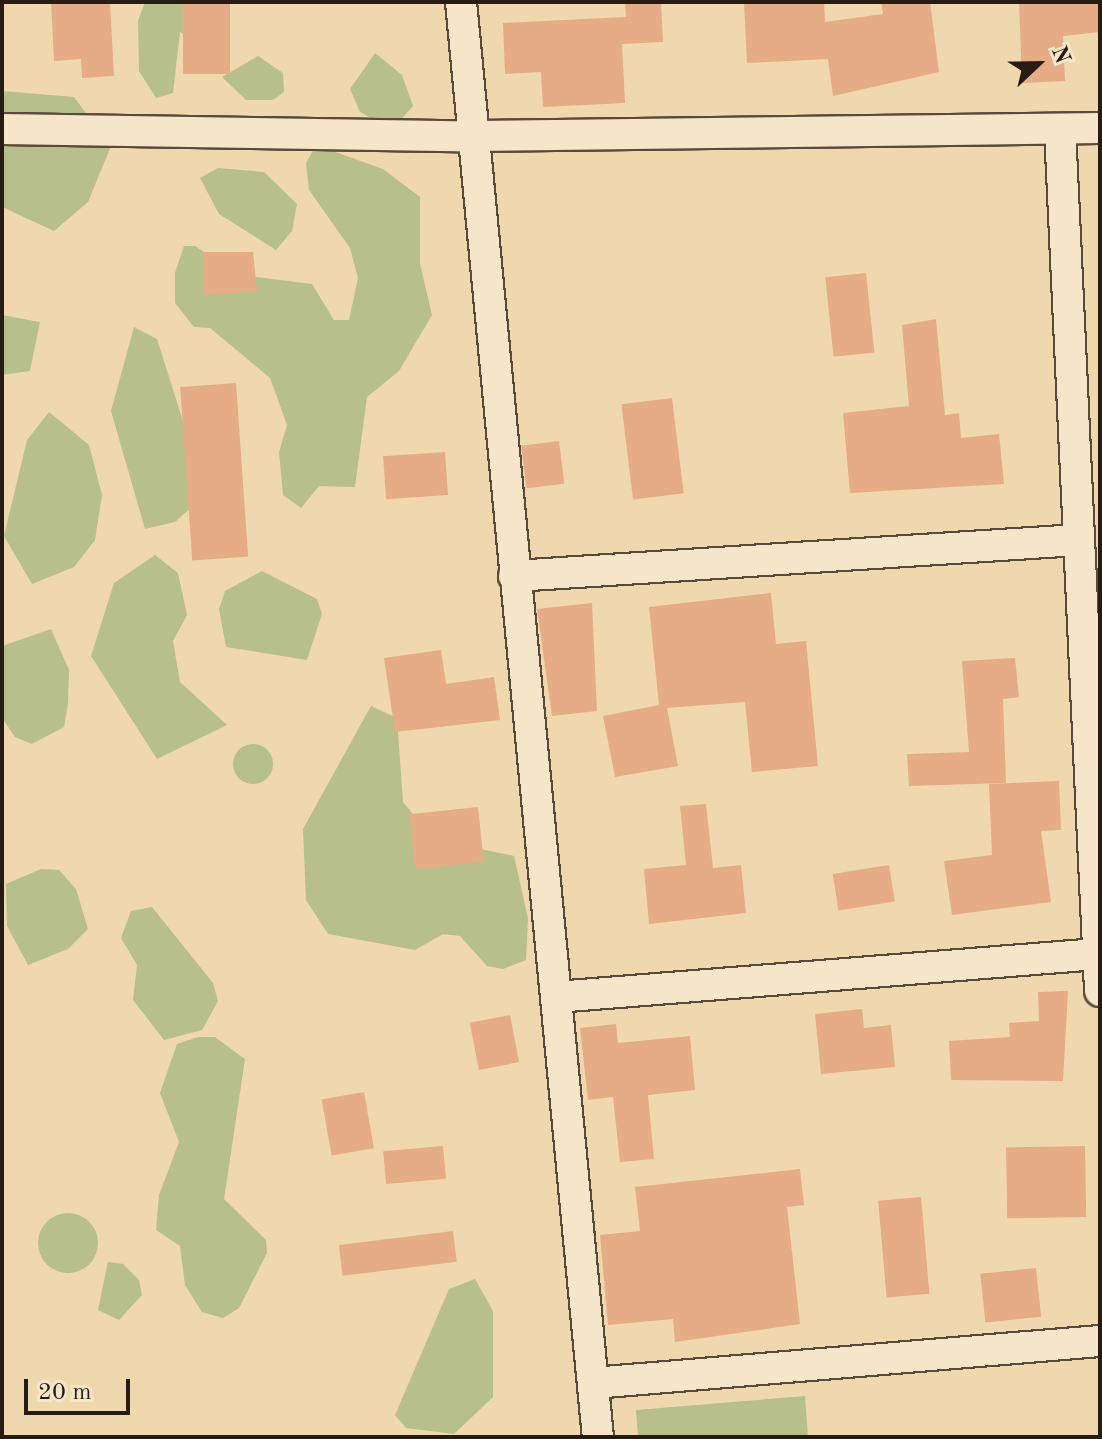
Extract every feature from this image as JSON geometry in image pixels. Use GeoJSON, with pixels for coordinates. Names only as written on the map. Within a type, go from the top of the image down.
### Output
{"type":"FeatureCollection","features":[{"type":"Feature","properties":{"kind":"street"},"geometry":{"type":"LineString","coordinates":[[461,2],[598,1437]]}},
{"type":"Feature","properties":{"kind":"street"},"geometry":{"type":"LineString","coordinates":[[2,129],[472,136],[1100,128]]}},
{"type":"Feature","properties":{"kind":"street"},"geometry":{"type":"LineString","coordinates":[[1060,129],[1100,991]]}},
{"type":"Feature","properties":{"kind":"street"},"geometry":{"type":"LineString","coordinates":[[514,576],[1078,540]]}},
{"type":"Feature","properties":{"kind":"street"},"geometry":{"type":"LineString","coordinates":[[556,997],[1098,954]]}},
{"type":"Feature","properties":{"kind":"street"},"geometry":{"type":"LineString","coordinates":[[593,1383],[1100,1341]]}},
{"type":"Feature","properties":{"kind":"green space"},"geometry":{"type":"Polygon","coordinates":[[[145,2],[209,2],[191,38],[180,32],[173,93],[156,98],[139,71],[138,21],[145,2]]]}},
{"type":"Feature","properties":{"kind":"green space"},"geometry":{"type":"Polygon","coordinates":[[[375,53],[402,75],[413,106],[392,130],[360,112],[350,89],[375,53]]]}},
{"type":"Feature","properties":{"kind":"green space"},"geometry":{"type":"Polygon","coordinates":[[[258,56],[283,73],[284,92],[273,100],[246,100],[222,77],[258,56]]]}},
{"type":"Feature","properties":{"kind":"green space"},"geometry":{"type":"Polygon","coordinates":[[[2,91],[74,97],[111,146],[88,202],[54,231],[2,207],[2,91]]]}},
{"type":"Feature","properties":{"kind":"green space"},"geometry":{"type":"Polygon","coordinates":[[[316,145],[383,169],[420,197],[420,264],[432,315],[399,371],[367,397],[355,487],[319,486],[301,508],[283,495],[279,452],[287,425],[270,378],[210,328],[194,327],[175,303],[175,273],[184,246],[195,246],[239,275],[312,284],[334,320],[349,320],[358,278],[350,248],[309,190],[306,163],[316,145]]]}},
{"type":"Feature","properties":{"kind":"green space"},"geometry":{"type":"Polygon","coordinates":[[[218,168],[264,172],[297,204],[292,231],[276,250],[219,214],[200,178],[218,168]]]}},
{"type":"Feature","properties":{"kind":"green space"},"geometry":{"type":"Polygon","coordinates":[[[2,315],[40,322],[30,371],[2,375],[2,315]]]}},
{"type":"Feature","properties":{"kind":"green space"},"geometry":{"type":"Polygon","coordinates":[[[134,327],[157,339],[206,494],[175,522],[145,529],[111,411],[134,327]]]}},
{"type":"Feature","properties":{"kind":"green space"},"geometry":{"type":"Polygon","coordinates":[[[49,412],[89,445],[102,495],[95,540],[74,567],[32,584],[4,536],[27,440],[49,412]]]}},
{"type":"Feature","properties":{"kind":"green space"},"geometry":{"type":"Polygon","coordinates":[[[155,555],[178,573],[187,615],[173,641],[180,682],[227,725],[157,759],[91,656],[114,583],[155,555]]]}},
{"type":"Feature","properties":{"kind":"green space"},"geometry":{"type":"Polygon","coordinates":[[[262,571],[317,599],[322,614],[307,660],[226,647],[219,609],[225,591],[262,571]]]}},
{"type":"Feature","properties":{"kind":"green space"},"geometry":{"type":"Polygon","coordinates":[[[51,629],[69,670],[68,704],[64,727],[32,744],[15,737],[2,718],[2,646],[51,629]]]}},
{"type":"Feature","properties":{"kind":"green space"},"geometry":{"type":"Polygon","coordinates":[[[371,706],[397,718],[403,802],[434,839],[514,856],[528,918],[526,960],[503,969],[487,966],[460,936],[443,934],[415,950],[328,934],[306,900],[303,829],[371,706]]]}},
{"type":"Feature","properties":{"kind":"green space"},"geometry":{"type":"Polygon","coordinates":[[[253,744],[267,750],[273,764],[267,778],[253,784],[239,778],[233,764],[239,750],[253,744]]]}},
{"type":"Feature","properties":{"kind":"green space"},"geometry":{"type":"Polygon","coordinates":[[[41,869],[59,870],[76,889],[88,929],[68,949],[28,965],[7,926],[6,884],[41,869]]]}},
{"type":"Feature","properties":{"kind":"green space"},"geometry":{"type":"Polygon","coordinates":[[[152,907],[213,983],[218,1001],[202,1030],[164,1040],[133,1000],[137,965],[121,938],[131,911],[152,907]]]}},
{"type":"Feature","properties":{"kind":"green space"},"geometry":{"type":"Polygon","coordinates":[[[198,1037],[215,1037],[245,1059],[224,1199],[266,1240],[267,1253],[239,1308],[223,1318],[202,1312],[185,1285],[180,1246],[156,1230],[159,1195],[179,1142],[160,1093],[177,1044],[198,1037]]]}},
{"type":"Feature","properties":{"kind":"green space"},"geometry":{"type":"Polygon","coordinates":[[[68,1213],[89,1222],[98,1243],[89,1264],[68,1273],[47,1264],[38,1243],[47,1222],[68,1213]]]}},
{"type":"Feature","properties":{"kind":"green space"},"geometry":{"type":"Polygon","coordinates":[[[108,1262],[123,1264],[139,1280],[142,1295],[119,1320],[98,1310],[108,1262]]]}},
{"type":"Feature","properties":{"kind":"green space"},"geometry":{"type":"Polygon","coordinates":[[[475,1279],[493,1311],[493,1397],[454,1434],[406,1428],[395,1415],[449,1289],[475,1279]]]}},
{"type":"Feature","properties":{"kind":"green space"},"geometry":{"type":"Polygon","coordinates":[[[805,1396],[808,1437],[638,1437],[636,1410],[805,1396]]]}},
{"type":"Feature","properties":{"kind":"building"},"geometry":{"type":"Polygon","coordinates":[[[51,2],[110,2],[114,76],[82,78],[81,59],[54,61],[51,2]]]}},
{"type":"Feature","properties":{"kind":"building"},"geometry":{"type":"Polygon","coordinates":[[[183,2],[230,2],[230,74],[183,74],[183,2]]]}},
{"type":"Feature","properties":{"kind":"building"},"geometry":{"type":"Polygon","coordinates":[[[625,2],[661,2],[663,42],[622,44],[625,103],[543,107],[541,72],[505,74],[503,23],[626,17],[625,2]]]}},
{"type":"Feature","properties":{"kind":"building"},"geometry":{"type":"Polygon","coordinates":[[[744,2],[824,2],[825,22],[883,14],[881,2],[930,2],[939,72],[833,96],[828,59],[747,63],[744,2]]]}},
{"type":"Feature","properties":{"kind":"building"},"geometry":{"type":"Polygon","coordinates":[[[1019,2],[1100,2],[1100,32],[1063,36],[1065,81],[1022,83],[1019,2]]]}},
{"type":"Feature","properties":{"kind":"building"},"geometry":{"type":"Polygon","coordinates":[[[204,252],[253,252],[257,291],[204,295],[204,252]]]}},
{"type":"Feature","properties":{"kind":"building"},"geometry":{"type":"Polygon","coordinates":[[[866,273],[874,353],[834,357],[825,277],[866,273]]]}},
{"type":"Feature","properties":{"kind":"building"},"geometry":{"type":"Polygon","coordinates":[[[936,319],[945,415],[959,413],[961,438],[999,434],[1004,484],[850,493],[843,413],[909,406],[902,325],[936,319]]]}},
{"type":"Feature","properties":{"kind":"building"},"geometry":{"type":"Polygon","coordinates":[[[236,383],[248,557],[192,560],[180,387],[236,383]]]}},
{"type":"Feature","properties":{"kind":"building"},"geometry":{"type":"Polygon","coordinates":[[[672,398],[684,493],[633,499],[621,404],[672,398]]]}},
{"type":"Feature","properties":{"kind":"building"},"geometry":{"type":"Polygon","coordinates":[[[559,441],[564,484],[527,488],[521,446],[559,441]]]}},
{"type":"Feature","properties":{"kind":"building"},"geometry":{"type":"Polygon","coordinates":[[[445,452],[448,495],[386,499],[383,456],[445,452]]]}},
{"type":"Feature","properties":{"kind":"building"},"geometry":{"type":"Polygon","coordinates":[[[771,593],[776,644],[806,641],[818,766],[752,772],[745,702],[667,708],[678,766],[615,777],[603,716],[659,705],[649,607],[771,593]]]}},
{"type":"Feature","properties":{"kind":"building"},"geometry":{"type":"Polygon","coordinates":[[[592,603],[597,711],[552,716],[537,609],[592,603]]]}},
{"type":"Feature","properties":{"kind":"building"},"geometry":{"type":"Polygon","coordinates":[[[441,650],[446,684],[494,677],[500,720],[395,732],[384,658],[441,650]]]}},
{"type":"Feature","properties":{"kind":"building"},"geometry":{"type":"Polygon","coordinates":[[[1015,658],[1019,697],[1003,699],[1006,783],[909,786],[907,754],[969,752],[962,661],[1015,658]]]}},
{"type":"Feature","properties":{"kind":"building"},"geometry":{"type":"Polygon","coordinates":[[[1059,781],[1061,830],[1041,831],[1051,902],[952,915],[944,861],[992,855],[989,784],[1059,781]]]}},
{"type":"Feature","properties":{"kind":"building"},"geometry":{"type":"Polygon","coordinates":[[[706,804],[713,868],[741,865],[746,913],[649,924],[644,869],[686,865],[680,806],[706,804]]]}},
{"type":"Feature","properties":{"kind":"building"},"geometry":{"type":"Polygon","coordinates":[[[478,807],[484,862],[415,869],[409,814],[478,807]]]}},
{"type":"Feature","properties":{"kind":"building"},"geometry":{"type":"Polygon","coordinates":[[[889,865],[895,902],[838,910],[833,874],[889,865]]]}},
{"type":"Feature","properties":{"kind":"building"},"geometry":{"type":"Polygon","coordinates":[[[1068,991],[1063,1081],[951,1080],[949,1041],[1010,1037],[1009,1023],[1039,1021],[1038,992],[1068,991]]]}},
{"type":"Feature","properties":{"kind":"building"},"geometry":{"type":"Polygon","coordinates":[[[862,1009],[864,1028],[891,1025],[895,1067],[821,1074],[815,1014],[862,1009]]]}},
{"type":"Feature","properties":{"kind":"building"},"geometry":{"type":"Polygon","coordinates":[[[510,1015],[519,1062],[479,1070],[470,1023],[510,1015]]]}},
{"type":"Feature","properties":{"kind":"building"},"geometry":{"type":"Polygon","coordinates":[[[616,1024],[618,1043],[690,1036],[695,1090],[648,1095],[654,1159],[620,1162],[613,1097],[588,1100],[580,1028],[616,1024]]]}},
{"type":"Feature","properties":{"kind":"building"},"geometry":{"type":"Polygon","coordinates":[[[364,1092],[374,1148],[332,1156],[322,1099],[364,1092]]]}},
{"type":"Feature","properties":{"kind":"building"},"geometry":{"type":"Polygon","coordinates":[[[443,1146],[446,1179],[386,1184],[383,1151],[443,1146]]]}},
{"type":"Feature","properties":{"kind":"building"},"geometry":{"type":"Polygon","coordinates":[[[1085,1146],[1086,1217],[1007,1218],[1006,1147],[1085,1146]]]}},
{"type":"Feature","properties":{"kind":"building"},"geometry":{"type":"Polygon","coordinates":[[[800,1169],[804,1205],[787,1207],[800,1324],[675,1342],[673,1319],[608,1325],[600,1235],[640,1231],[635,1187],[800,1169]]]}},
{"type":"Feature","properties":{"kind":"building"},"geometry":{"type":"Polygon","coordinates":[[[921,1197],[929,1294],[887,1297],[878,1201],[921,1197]]]}},
{"type":"Feature","properties":{"kind":"building"},"geometry":{"type":"Polygon","coordinates":[[[453,1231],[457,1262],[343,1276],[339,1245],[453,1231]]]}},
{"type":"Feature","properties":{"kind":"building"},"geometry":{"type":"Polygon","coordinates":[[[1036,1268],[1041,1317],[985,1323],[980,1274],[1036,1268]]]}}]}
